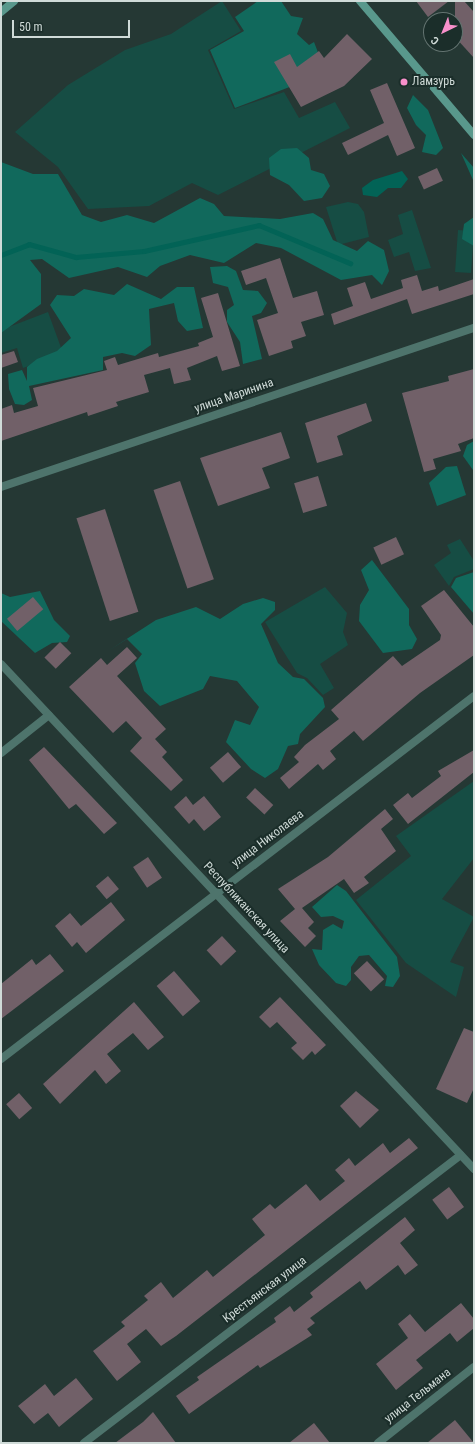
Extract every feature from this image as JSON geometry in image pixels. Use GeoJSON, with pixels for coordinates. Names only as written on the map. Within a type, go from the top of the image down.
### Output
{"type":"FeatureCollection","features":[{"type":"Feature","properties":{"kind":"main road"},"geometry":{"type":"LineString","coordinates":[[1,12],[14,1]]}},
{"type":"Feature","properties":{"kind":"main road"},"geometry":{"type":"LineString","coordinates":[[360,1],[473,130]]}},
{"type":"Feature","properties":{"kind":"street","name":"улица Маринина"},"geometry":{"type":"LineString","coordinates":[[1,486],[474,328]]}},
{"type":"Feature","properties":{"kind":"street","name":"Республиканская улица"},"geometry":{"type":"LineString","coordinates":[[1,664],[474,1169]]}},
{"type":"Feature","properties":{"kind":"street","name":"улица Николаева"},"geometry":{"type":"LineString","coordinates":[[1,1059],[474,696]]}},
{"type":"Feature","properties":{"kind":"street"},"geometry":{"type":"LineString","coordinates":[[1,753],[49,715]]}},
{"type":"Feature","properties":{"kind":"street","name":"Крестьянская улица"},"geometry":{"type":"LineString","coordinates":[[84,1443],[461,1155]]}},
{"type":"Feature","properties":{"kind":"street","name":"улица Тельмана"},"geometry":{"type":"LineString","coordinates":[[378,1443],[474,1367]]}},
{"type":"Feature","properties":{"kind":"shaded area"},"geometry":{"type":"Polygon","coordinates":[[[222,1],[241,31],[208,50],[234,109],[284,92],[299,118],[335,102],[350,128],[218,195],[192,183],[149,206],[88,209],[58,167],[15,132],[68,85],[125,50],[171,34],[222,1]]]}},
{"type":"Feature","properties":{"kind":"shaded area"},"geometry":{"type":"Polygon","coordinates":[[[258,1],[281,1],[291,16],[303,18],[297,34],[309,45],[314,42],[319,55],[305,81],[235,108],[210,50],[244,31],[235,17],[258,1]]]}},
{"type":"Feature","properties":{"kind":"shaded area"},"geometry":{"type":"Polygon","coordinates":[[[413,95],[428,110],[443,148],[436,155],[422,152],[426,135],[416,125],[407,108],[413,95]]]}},
{"type":"Feature","properties":{"kind":"shaded area"},"geometry":{"type":"Polygon","coordinates":[[[297,148],[309,158],[311,170],[324,174],[330,186],[322,198],[304,201],[289,185],[270,175],[269,158],[281,149],[297,148]]]}},
{"type":"Feature","properties":{"kind":"shaded area"},"geometry":{"type":"Polygon","coordinates":[[[461,153],[474,168],[474,198],[473,180],[461,153]]]}},
{"type":"Feature","properties":{"kind":"shaded area"},"geometry":{"type":"Polygon","coordinates":[[[1,162],[33,174],[58,174],[82,215],[101,222],[127,215],[154,223],[200,198],[214,204],[224,216],[280,219],[313,213],[323,219],[333,240],[357,251],[368,241],[384,250],[389,271],[382,285],[372,275],[341,280],[281,248],[256,243],[224,263],[190,255],[160,266],[147,277],[118,267],[69,278],[42,259],[30,260],[41,274],[41,304],[1,333],[1,162]]]}},
{"type":"Feature","properties":{"kind":"shaded area"},"geometry":{"type":"Polygon","coordinates":[[[402,171],[408,179],[401,188],[388,188],[377,197],[363,195],[362,188],[373,180],[402,171]]]}},
{"type":"Feature","properties":{"kind":"shaded area"},"geometry":{"type":"Polygon","coordinates":[[[348,202],[358,204],[364,212],[369,237],[338,245],[326,207],[348,202]]]}},
{"type":"Feature","properties":{"kind":"shaded area"},"geometry":{"type":"Polygon","coordinates":[[[412,210],[431,268],[415,271],[409,252],[394,257],[388,240],[403,234],[398,215],[412,210]]]}},
{"type":"Feature","properties":{"kind":"shaded area"},"geometry":{"type":"Polygon","coordinates":[[[474,217],[474,246],[462,239],[464,224],[474,217]]]}},
{"type":"Feature","properties":{"kind":"shaded area"},"geometry":{"type":"Polygon","coordinates":[[[458,230],[474,231],[471,273],[455,272],[458,230]]]}},
{"type":"Feature","properties":{"kind":"shaded area"},"geometry":{"type":"Polygon","coordinates":[[[227,266],[236,271],[243,290],[258,291],[267,303],[261,313],[252,316],[262,359],[243,364],[240,342],[227,322],[227,310],[234,305],[228,287],[213,283],[210,267],[227,266]]]}},
{"type":"Feature","properties":{"kind":"shaded area"},"geometry":{"type":"Polygon","coordinates":[[[127,284],[161,299],[177,287],[194,287],[203,328],[187,331],[178,321],[174,303],[149,309],[151,345],[135,356],[122,353],[103,357],[103,370],[29,386],[32,400],[24,405],[15,404],[9,389],[8,374],[22,370],[27,381],[27,367],[37,359],[57,351],[71,338],[50,305],[57,295],[74,296],[84,289],[114,295],[127,284]]]}},
{"type":"Feature","properties":{"kind":"shaded area"},"geometry":{"type":"Polygon","coordinates":[[[48,312],[63,353],[23,368],[17,348],[1,353],[1,330],[48,312]]]}},
{"type":"Feature","properties":{"kind":"shaded area"},"geometry":{"type":"Polygon","coordinates":[[[474,441],[473,470],[463,456],[467,445],[474,441]]]}},
{"type":"Feature","properties":{"kind":"shaded area"},"geometry":{"type":"Polygon","coordinates":[[[457,466],[466,495],[437,506],[429,483],[446,467],[457,466]]]}},
{"type":"Feature","properties":{"kind":"shaded area"},"geometry":{"type":"Polygon","coordinates":[[[460,539],[474,561],[474,569],[454,577],[449,586],[434,565],[451,553],[447,545],[460,539]]]}},
{"type":"Feature","properties":{"kind":"shaded area"},"geometry":{"type":"Polygon","coordinates":[[[372,560],[409,609],[409,625],[417,639],[412,649],[383,653],[359,621],[360,605],[369,590],[361,570],[372,560]]]}},
{"type":"Feature","properties":{"kind":"shaded area"},"geometry":{"type":"Polygon","coordinates":[[[474,572],[474,614],[451,587],[456,578],[474,572]]]}},
{"type":"Feature","properties":{"kind":"shaded area"},"geometry":{"type":"Polygon","coordinates":[[[325,587],[347,613],[343,632],[348,645],[320,664],[334,688],[323,695],[307,678],[297,673],[265,622],[325,587]]]}},
{"type":"Feature","properties":{"kind":"shaded area"},"geometry":{"type":"Polygon","coordinates":[[[40,591],[54,620],[70,636],[67,642],[52,643],[35,653],[1,621],[1,593],[10,597],[40,591]]]}},
{"type":"Feature","properties":{"kind":"shaded area"},"geometry":{"type":"Polygon","coordinates":[[[263,598],[275,602],[275,610],[261,624],[278,663],[293,677],[304,679],[323,698],[325,707],[300,734],[298,744],[288,746],[278,769],[265,778],[251,769],[226,742],[235,720],[250,725],[259,707],[237,681],[210,676],[203,689],[160,706],[144,691],[135,663],[142,654],[127,639],[108,651],[156,620],[196,607],[220,619],[243,604],[263,598]]]}},
{"type":"Feature","properties":{"kind":"shaded area"},"geometry":{"type":"Polygon","coordinates":[[[474,781],[474,858],[442,899],[474,917],[450,962],[464,967],[456,997],[406,963],[356,900],[411,856],[396,836],[474,781]]]}},
{"type":"Feature","properties":{"kind":"shaded area"},"geometry":{"type":"Polygon","coordinates":[[[337,885],[346,891],[397,957],[400,976],[393,987],[385,986],[387,976],[369,955],[359,956],[351,967],[351,980],[346,986],[336,983],[319,965],[312,949],[322,950],[323,930],[333,924],[342,929],[344,921],[333,916],[321,917],[312,907],[337,885]]]}},
{"type":"Feature","properties":{"kind":"building"},"geometry":{"type":"Polygon","coordinates":[[[416,1],[449,1],[435,12],[424,12],[416,1]]]}},
{"type":"Feature","properties":{"kind":"building"},"geometry":{"type":"Polygon","coordinates":[[[455,1],[464,1],[474,12],[474,58],[463,46],[463,12],[455,12],[455,1]]]}},
{"type":"Feature","properties":{"kind":"building"},"geometry":{"type":"Polygon","coordinates":[[[347,34],[372,59],[344,86],[301,107],[274,62],[290,54],[297,67],[319,51],[324,58],[347,34]]]}},
{"type":"Feature","properties":{"kind":"building"},"geometry":{"type":"Polygon","coordinates":[[[387,83],[415,148],[397,156],[388,135],[348,155],[342,143],[384,123],[370,90],[387,83]]]}},
{"type":"Feature","properties":{"kind":"building"},"geometry":{"type":"Polygon","coordinates":[[[437,168],[443,181],[424,190],[418,177],[437,168]]]}},
{"type":"Feature","properties":{"kind":"building"},"geometry":{"type":"Polygon","coordinates":[[[280,258],[293,298],[317,291],[324,315],[301,322],[306,336],[291,341],[293,348],[269,356],[257,320],[278,313],[266,278],[246,285],[241,271],[280,258]]]}},
{"type":"Feature","properties":{"kind":"building"},"geometry":{"type":"Polygon","coordinates":[[[417,275],[422,291],[438,286],[439,291],[474,279],[474,294],[412,314],[407,299],[334,325],[331,314],[353,306],[347,288],[365,282],[371,299],[403,288],[401,280],[417,275]]]}},
{"type":"Feature","properties":{"kind":"building"},"geometry":{"type":"Polygon","coordinates":[[[218,293],[240,366],[222,371],[217,356],[187,368],[191,380],[174,384],[170,368],[144,375],[149,392],[116,402],[118,406],[88,416],[87,412],[1,441],[1,409],[12,405],[14,413],[38,406],[33,388],[107,370],[104,361],[115,357],[118,365],[158,353],[159,357],[199,346],[198,343],[213,337],[201,298],[218,293]]]}},
{"type":"Feature","properties":{"kind":"building"},"geometry":{"type":"Polygon","coordinates":[[[14,351],[18,362],[1,368],[1,355],[14,351]]]}},
{"type":"Feature","properties":{"kind":"building"},"geometry":{"type":"Polygon","coordinates":[[[474,369],[474,438],[458,444],[461,451],[433,459],[436,469],[424,472],[402,393],[449,381],[448,376],[474,369]]]}},
{"type":"Feature","properties":{"kind":"building"},"geometry":{"type":"Polygon","coordinates":[[[366,403],[372,421],[337,436],[343,455],[317,463],[305,423],[366,403]]]}},
{"type":"Feature","properties":{"kind":"building"},"geometry":{"type":"Polygon","coordinates":[[[281,432],[290,458],[262,468],[270,488],[218,506],[200,458],[281,432]]]}},
{"type":"Feature","properties":{"kind":"building"},"geometry":{"type":"Polygon","coordinates":[[[318,476],[327,506],[303,513],[294,483],[318,476]]]}},
{"type":"Feature","properties":{"kind":"building"},"geometry":{"type":"Polygon","coordinates":[[[180,481],[214,579],[187,588],[154,490],[180,481]]]}},
{"type":"Feature","properties":{"kind":"building"},"geometry":{"type":"Polygon","coordinates":[[[105,509],[138,612],[110,621],[76,518],[105,509]]]}},
{"type":"Feature","properties":{"kind":"building"},"geometry":{"type":"Polygon","coordinates":[[[396,537],[404,554],[381,565],[373,548],[396,537]]]}},
{"type":"Feature","properties":{"kind":"building"},"geometry":{"type":"Polygon","coordinates":[[[444,590],[474,627],[474,655],[420,693],[363,741],[354,731],[330,751],[336,759],[323,770],[318,764],[289,789],[280,778],[299,762],[294,757],[305,745],[339,719],[331,710],[393,656],[402,666],[440,640],[441,635],[421,606],[444,590]]]}},
{"type":"Feature","properties":{"kind":"building"},"geometry":{"type":"Polygon","coordinates":[[[33,597],[43,609],[17,631],[7,619],[33,597]]]}},
{"type":"Feature","properties":{"kind":"building"},"geometry":{"type":"Polygon","coordinates":[[[60,642],[71,653],[56,669],[44,658],[60,642]]]}},
{"type":"Feature","properties":{"kind":"building"},"geometry":{"type":"Polygon","coordinates":[[[127,647],[137,658],[117,676],[166,729],[155,739],[167,752],[162,757],[183,780],[171,791],[130,751],[142,738],[126,721],[113,733],[69,687],[101,658],[107,665],[127,647]]]}},
{"type":"Feature","properties":{"kind":"building"},"geometry":{"type":"Polygon","coordinates":[[[44,747],[117,823],[104,834],[76,804],[69,809],[29,760],[44,747]]]}},
{"type":"Feature","properties":{"kind":"building"},"geometry":{"type":"Polygon","coordinates":[[[474,750],[474,772],[408,824],[393,805],[408,793],[412,798],[441,776],[438,771],[474,750]]]}},
{"type":"Feature","properties":{"kind":"building"},"geometry":{"type":"Polygon","coordinates":[[[228,752],[241,767],[223,783],[210,768],[228,752]]]}},
{"type":"Feature","properties":{"kind":"building"},"geometry":{"type":"Polygon","coordinates":[[[255,788],[273,805],[264,815],[246,798],[255,788]]]}},
{"type":"Feature","properties":{"kind":"building"},"geometry":{"type":"Polygon","coordinates":[[[186,796],[193,805],[204,796],[221,817],[204,831],[194,819],[189,824],[174,807],[186,796]]]}},
{"type":"Feature","properties":{"kind":"building"},"geometry":{"type":"Polygon","coordinates":[[[385,809],[393,819],[381,829],[396,851],[364,877],[369,883],[354,893],[344,879],[302,908],[314,922],[308,928],[316,936],[305,947],[280,921],[295,909],[278,889],[328,857],[385,809]]]}},
{"type":"Feature","properties":{"kind":"building"},"geometry":{"type":"Polygon","coordinates":[[[148,857],[162,878],[147,888],[133,867],[148,857]]]}},
{"type":"Feature","properties":{"kind":"building"},"geometry":{"type":"Polygon","coordinates":[[[108,876],[119,889],[107,899],[96,886],[108,876]]]}},
{"type":"Feature","properties":{"kind":"building"},"geometry":{"type":"Polygon","coordinates":[[[111,902],[125,920],[86,953],[77,942],[72,947],[55,926],[70,913],[81,926],[111,902]]]}},
{"type":"Feature","properties":{"kind":"building"},"geometry":{"type":"Polygon","coordinates":[[[222,936],[236,951],[221,966],[207,950],[222,936]]]}},
{"type":"Feature","properties":{"kind":"building"},"geometry":{"type":"Polygon","coordinates":[[[50,954],[64,971],[1,1019],[1,984],[32,959],[36,965],[50,954]]]}},
{"type":"Feature","properties":{"kind":"building"},"geometry":{"type":"Polygon","coordinates":[[[367,961],[384,979],[371,992],[354,973],[367,961]]]}},
{"type":"Feature","properties":{"kind":"building"},"geometry":{"type":"Polygon","coordinates":[[[174,971],[200,1001],[183,1016],[157,986],[174,971]]]}},
{"type":"Feature","properties":{"kind":"building"},"geometry":{"type":"Polygon","coordinates":[[[280,997],[326,1045],[315,1055],[312,1051],[303,1060],[291,1048],[297,1043],[277,1022],[270,1028],[259,1017],[280,997]]]}},
{"type":"Feature","properties":{"kind":"building"},"geometry":{"type":"Polygon","coordinates":[[[134,1002],[164,1037],[148,1050],[133,1033],[107,1054],[121,1071],[106,1084],[95,1070],[60,1104],[43,1084],[134,1002]]]}},
{"type":"Feature","properties":{"kind":"building"},"geometry":{"type":"Polygon","coordinates":[[[464,1028],[474,1032],[474,1088],[467,1103],[436,1089],[464,1028]]]}},
{"type":"Feature","properties":{"kind":"building"},"geometry":{"type":"Polygon","coordinates":[[[356,1091],[379,1110],[360,1128],[340,1106],[356,1091]]]}},
{"type":"Feature","properties":{"kind":"building"},"geometry":{"type":"Polygon","coordinates":[[[19,1093],[32,1108],[19,1119],[6,1104],[19,1093]]]}},
{"type":"Feature","properties":{"kind":"building"},"geometry":{"type":"Polygon","coordinates":[[[409,1138],[418,1148],[176,1336],[161,1346],[146,1329],[127,1344],[141,1362],[117,1381],[93,1351],[125,1326],[121,1322],[148,1300],[144,1296],[161,1282],[173,1298],[207,1270],[213,1277],[265,1235],[252,1219],[270,1204],[275,1209],[306,1184],[320,1201],[345,1181],[335,1170],[349,1158],[355,1166],[383,1143],[390,1153],[409,1138]]]}},
{"type":"Feature","properties":{"kind":"building"},"geometry":{"type":"Polygon","coordinates":[[[449,1187],[464,1207],[447,1220],[432,1200],[449,1187]]]}},
{"type":"Feature","properties":{"kind":"building"},"geometry":{"type":"Polygon","coordinates":[[[405,1217],[415,1230],[400,1243],[418,1265],[405,1275],[398,1265],[366,1290],[360,1281],[310,1318],[315,1323],[307,1329],[312,1335],[260,1368],[258,1365],[189,1414],[176,1396],[199,1380],[197,1377],[276,1322],[274,1318],[290,1306],[294,1312],[313,1297],[310,1293],[405,1217]]]}},
{"type":"Feature","properties":{"kind":"building"},"geometry":{"type":"Polygon","coordinates":[[[461,1303],[474,1319],[474,1328],[457,1342],[450,1333],[416,1360],[423,1368],[396,1390],[376,1364],[408,1338],[398,1324],[410,1314],[425,1332],[461,1303]]]}},
{"type":"Feature","properties":{"kind":"building"},"geometry":{"type":"Polygon","coordinates":[[[76,1378],[93,1399],[59,1427],[48,1413],[34,1424],[18,1406],[45,1384],[54,1396],[76,1378]]]}},
{"type":"Feature","properties":{"kind":"building"},"geometry":{"type":"Polygon","coordinates":[[[153,1412],[176,1443],[115,1443],[143,1422],[153,1412]]]}},
{"type":"Feature","properties":{"kind":"building"},"geometry":{"type":"Polygon","coordinates":[[[455,1420],[474,1443],[427,1443],[455,1420]]]}},
{"type":"Feature","properties":{"kind":"building"},"geometry":{"type":"Polygon","coordinates":[[[314,1423],[330,1443],[289,1443],[314,1423]]]}},
{"type":"Feature","properties":{"kind":"waterway"},"geometry":{"type":"LineString","coordinates":[[1,255],[29,244],[76,257],[144,251],[259,225],[350,263]]}},
{"type":"Feature","properties":{"kind":"place","name":"Ламзурь"},"geometry":{"type":"Point","coordinates":[404,82]}}]}
